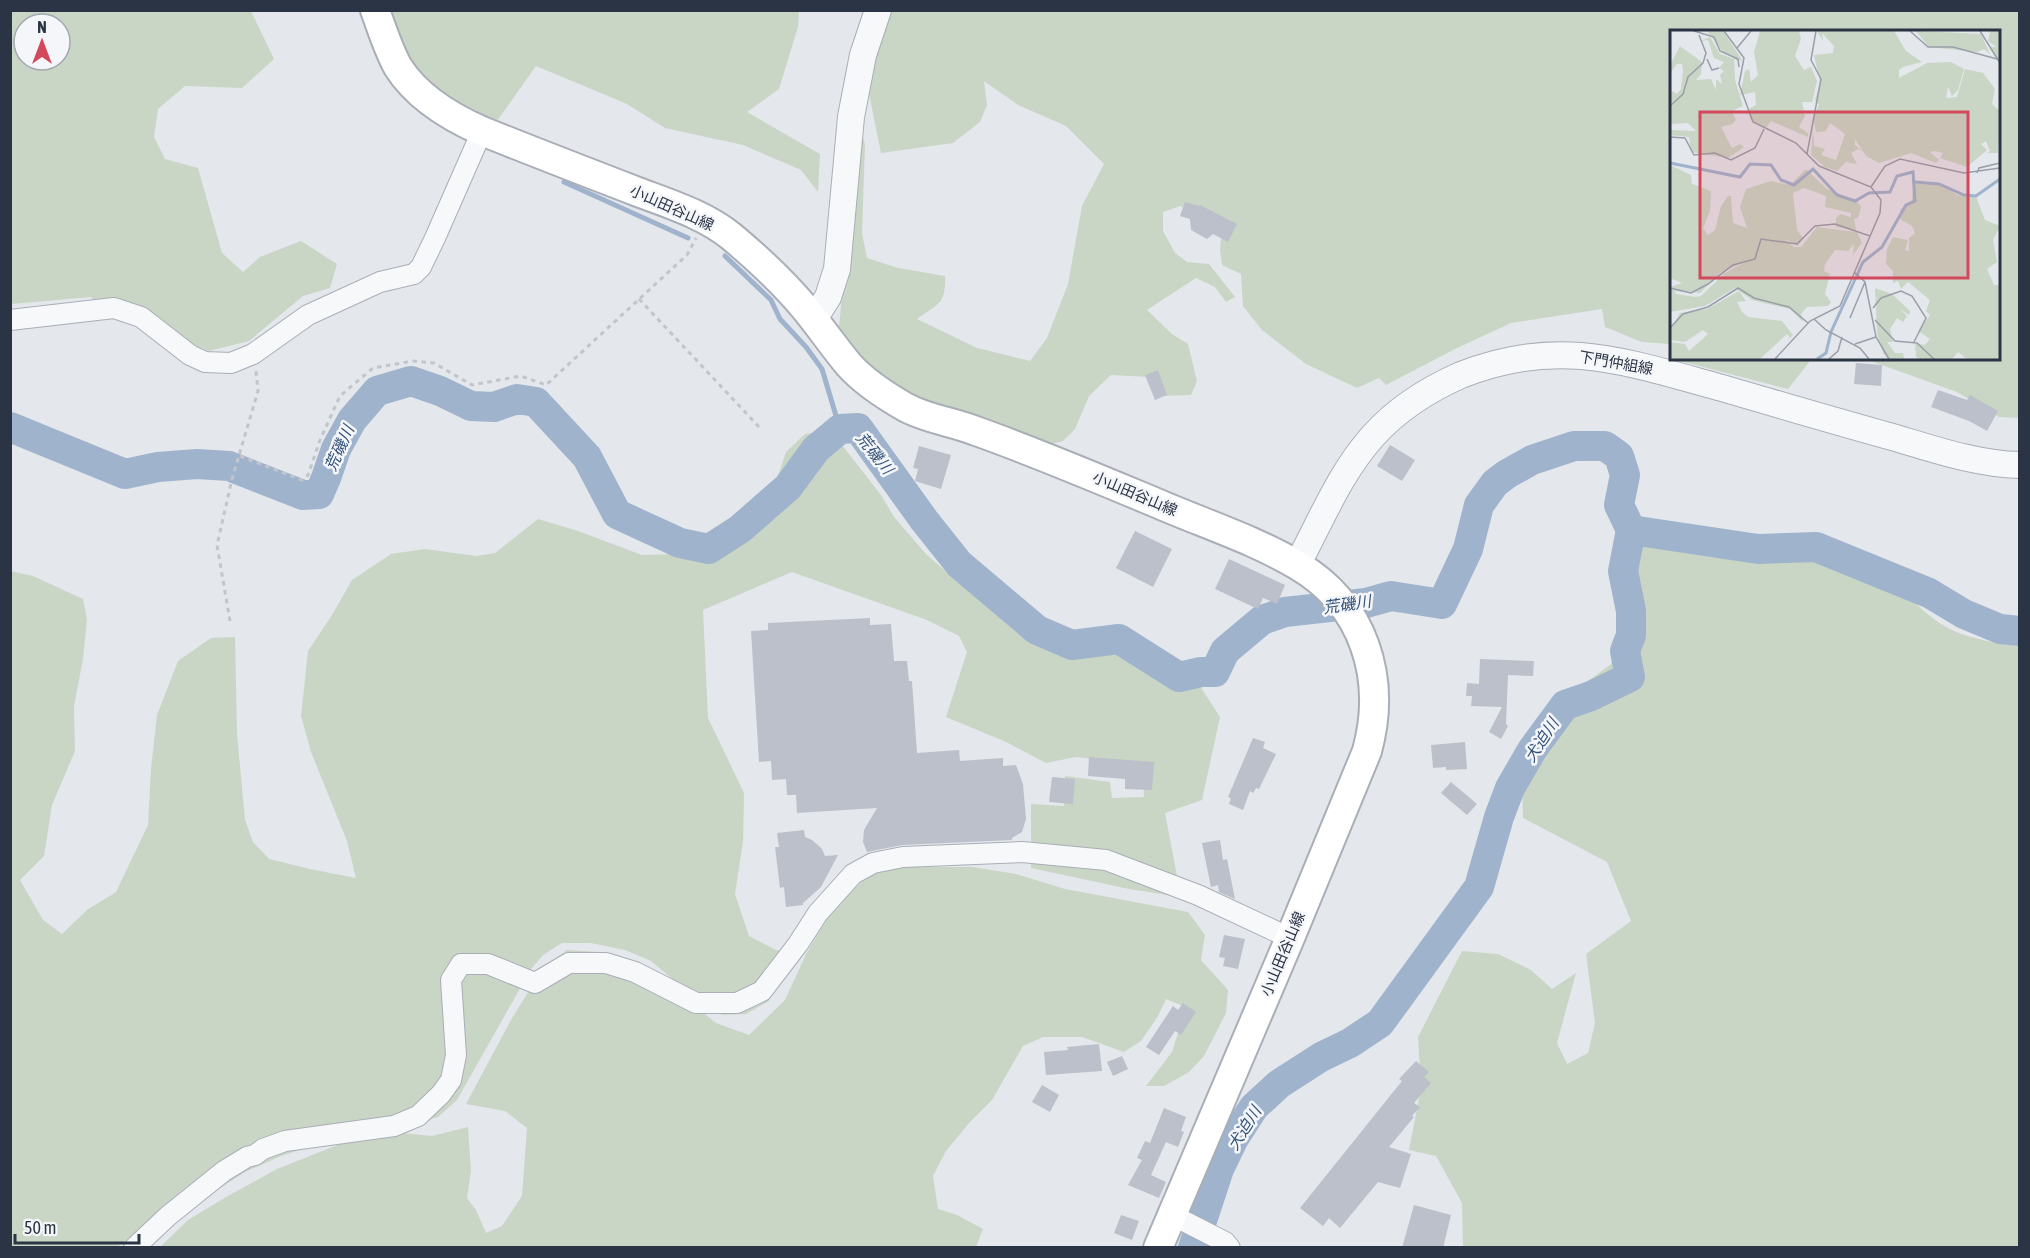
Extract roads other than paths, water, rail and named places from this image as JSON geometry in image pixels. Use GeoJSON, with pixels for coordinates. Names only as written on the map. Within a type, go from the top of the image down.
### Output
{"type":"FeatureCollection","features":[{"type":"Feature","properties":{"kind":"main road","name":"小山田谷山線"},"geometry":{"type":"LineString","coordinates":[[375,10],[390,52],[405,76],[436,107],[482,131],[684,210],[730,235],[783,284],[863,378],[911,410],[974,430],[1279,554],[1328,590],[1352,620],[1366,645],[1372,668],[1375,709],[1373,730],[1362,768],[1158,1248]]}},
{"type":"Feature","properties":{"kind":"street"},"geometry":{"type":"LineString","coordinates":[[814,319],[828,297],[837,269],[851,117],[863,55],[878,10]]}},
{"type":"Feature","properties":{"kind":"street"},"geometry":{"type":"LineString","coordinates":[[10,320],[114,308],[141,317],[190,355],[205,362],[231,363],[253,354],[308,315],[380,282],[414,274],[421,267],[435,238],[482,131]]}},
{"type":"Feature","properties":{"kind":"street","name":"下門仲組線"},"geometry":{"type":"LineString","coordinates":[[1297,565],[1351,464],[1373,436],[1397,412],[1441,384],[1480,368],[1516,358],[1578,355],[1641,366],[1942,452],[2001,465],[2019,465]]}},
{"type":"Feature","properties":{"kind":"street"},"geometry":{"type":"LineString","coordinates":[[134,1248],[168,1216],[224,1171],[263,1149],[285,1141],[394,1126],[418,1116],[441,1094],[451,1080],[456,1055],[450,980],[461,964],[488,964],[535,983],[569,963],[606,963],[635,972],[696,1004],[737,1004],[762,991],[798,944],[818,913],[853,874],[873,863],[903,857],[1022,852],[1106,860],[1198,895],[1290,938]]}},
{"type":"Feature","properties":{"kind":"street"},"geometry":{"type":"LineString","coordinates":[[1172,1215],[1210,1233],[1230,1248]]}},
{"type":"Feature","properties":{"kind":"waterway"},"geometry":{"type":"LineString","coordinates":[[564,182],[688,238]]}},
{"type":"Feature","properties":{"kind":"waterway"},"geometry":{"type":"LineString","coordinates":[[725,256],[771,300],[780,319],[806,347],[822,369],[840,429]]}},
{"type":"Feature","properties":{"kind":"waterway","name":"荒磯川"},"geometry":{"type":"LineString","coordinates":[[10,427],[125,474],[158,467],[197,464],[229,466],[303,495],[319,494],[336,449],[352,420],[377,391],[411,381],[440,391],[471,406],[494,407],[517,399],[536,402],[587,457],[617,514],[680,543],[709,549],[740,529],[788,487],[816,449],[840,429],[858,428],[924,520],[959,564],[1037,630],[1072,645],[1119,639],[1179,677],[1201,672],[1215,672],[1225,651],[1262,620],[1285,612],[1366,603],[1391,596],[1442,604],[1468,549],[1479,505],[1495,483],[1532,460],[1574,446],[1605,446],[1619,456],[1625,475],[1619,505],[1631,530]]}},
{"type":"Feature","properties":{"kind":"waterway","name":"犬迫川"},"geometry":{"type":"LineString","coordinates":[[1631,530],[1758,549],[1816,547],[1929,593],[1964,614],[2000,629],[2020,631]]}},
{"type":"Feature","properties":{"kind":"waterway","name":"犬迫川"},"geometry":{"type":"LineString","coordinates":[[1193,1248],[1219,1169],[1234,1138],[1254,1107],[1279,1084],[1380,1023],[1479,887],[1499,817],[1510,788],[1532,750],[1565,705],[1591,696],[1630,677],[1625,651],[1631,635],[1631,611],[1623,571],[1631,530]]}}]}
